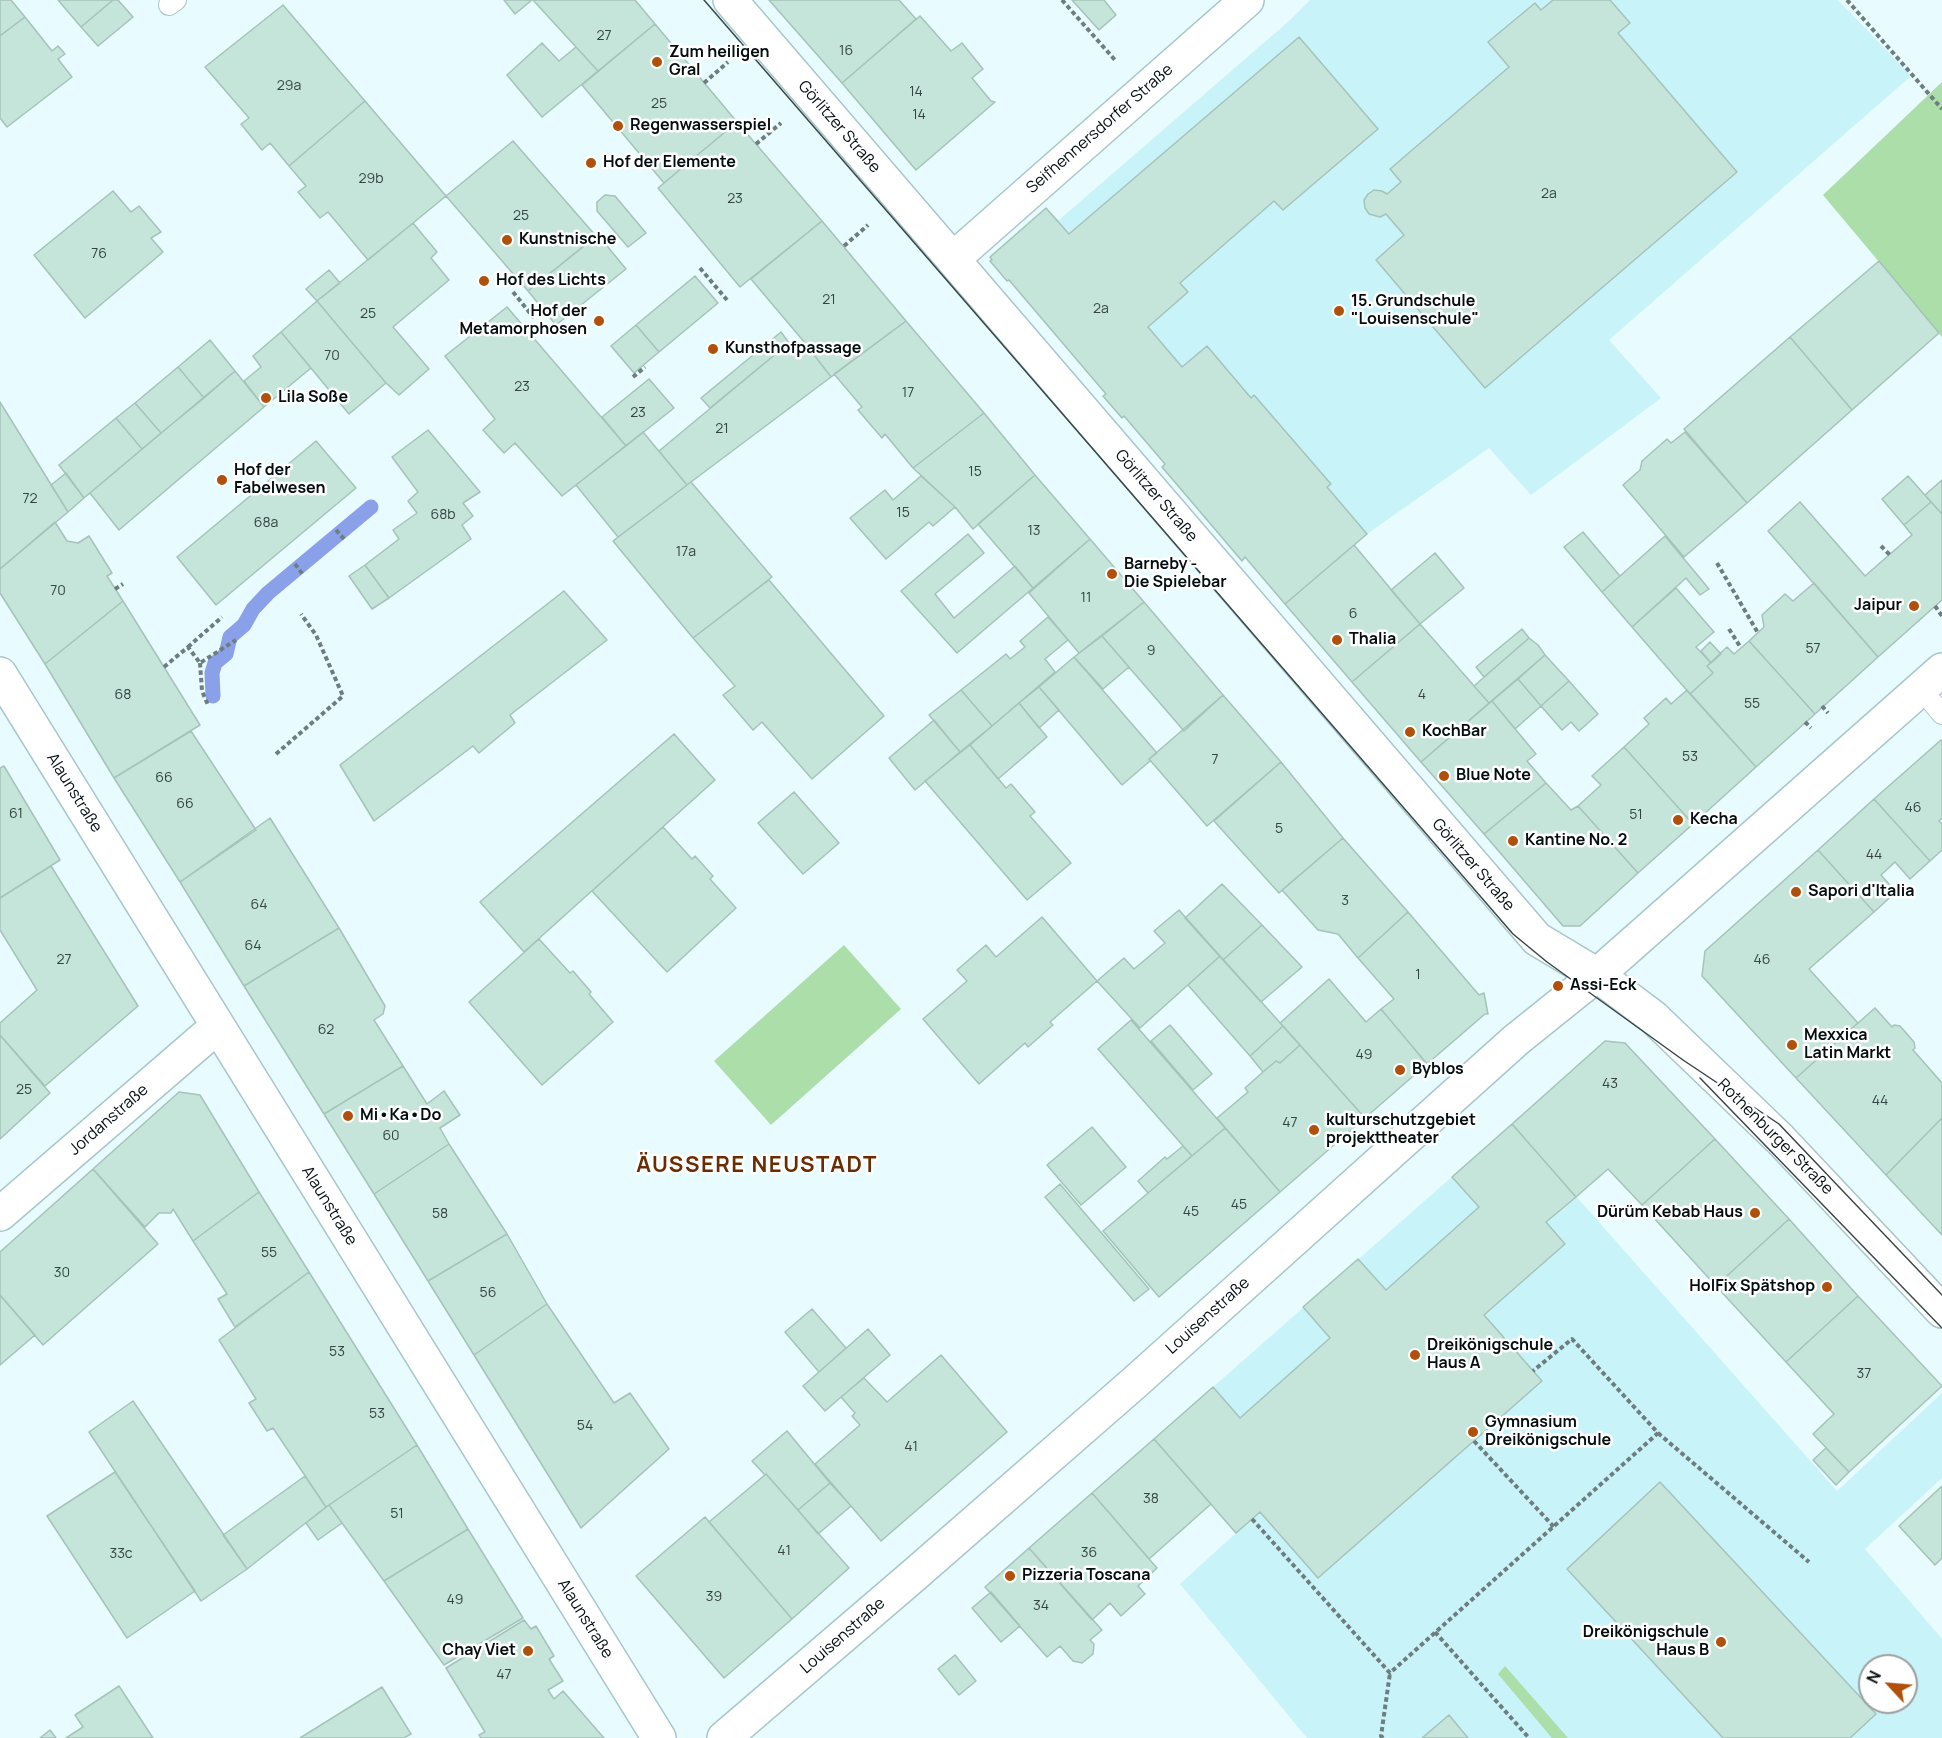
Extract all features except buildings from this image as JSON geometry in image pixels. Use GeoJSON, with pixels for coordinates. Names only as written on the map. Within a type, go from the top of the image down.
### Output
{"type":"FeatureCollection","features":[{"type":"Feature","properties":{"kind":"street","name":"Görlitzer Straße"},"geometry":{"type":"LineString","coordinates":[[729,0],[1537,939],[1597,975]]}},
{"type":"Feature","properties":{"kind":"street","name":"Seifhennersdorfer Straße"},"geometry":{"type":"LineString","coordinates":[[953,259],[1247,0]]}},
{"type":"Feature","properties":{"kind":"street","name":"Alaunstraße"},"geometry":{"type":"LineString","coordinates":[[0,674],[659,1738]]}},
{"type":"Feature","properties":{"kind":"street","name":"Louisenstraße"},"geometry":{"type":"LineString","coordinates":[[724,1738],[1132,1384],[1516,1040],[1597,975],[1931,680]]}},
{"type":"Feature","properties":{"kind":"street","name":"Rothenburger Straße"},"geometry":{"type":"LineString","coordinates":[[1597,975],[1653,1017],[1780,1139],[1942,1311]]}},
{"type":"Feature","properties":{"kind":"street","name":"Jordanstraße"},"geometry":{"type":"LineString","coordinates":[[0,1214],[218,1026]]}},
{"type":"Feature","properties":{"kind":"lane"},"geometry":{"type":"LineString","coordinates":[[1931,680],[1942,714]]}},
{"type":"Feature","properties":{"kind":"path"},"geometry":{"type":"LineString","coordinates":[[1062,0],[1143,92]]}},
{"type":"Feature","properties":{"kind":"path"},"geometry":{"type":"LineString","coordinates":[[1847,0],[1942,109]]}},
{"type":"Feature","properties":{"kind":"path"},"geometry":{"type":"LineString","coordinates":[[700,268],[727,300]]}},
{"type":"Feature","properties":{"kind":"path"},"geometry":{"type":"LineString","coordinates":[[513,292],[534,318]]}},
{"type":"Feature","properties":{"kind":"path"},"geometry":{"type":"LineString","coordinates":[[633,377],[645,368]]}},
{"type":"Feature","properties":{"kind":"path"},"geometry":{"type":"LineString","coordinates":[[336,530],[345,540]]}},
{"type":"Feature","properties":{"kind":"path"},"geometry":{"type":"LineString","coordinates":[[1881,546],[1890,555]]}},
{"type":"Feature","properties":{"kind":"path"},"geometry":{"type":"LineString","coordinates":[[1717,563],[1758,633]]}},
{"type":"Feature","properties":{"kind":"path"},"geometry":{"type":"LineString","coordinates":[[295,564],[304,576]]}},
{"type":"Feature","properties":{"kind":"path"},"geometry":{"type":"LineString","coordinates":[[115,589],[123,584]]}},
{"type":"Feature","properties":{"kind":"path"},"geometry":{"type":"LineString","coordinates":[[1935,606],[1942,616]]}},
{"type":"Feature","properties":{"kind":"path"},"geometry":{"type":"LineString","coordinates":[[276,754],[343,696],[316,635],[301,614]]}},
{"type":"Feature","properties":{"kind":"path"},"geometry":{"type":"LineString","coordinates":[[164,667],[222,617]]}},
{"type":"Feature","properties":{"kind":"path"},"geometry":{"type":"LineString","coordinates":[[1729,629],[1741,648]]}},
{"type":"Feature","properties":{"kind":"path"},"geometry":{"type":"LineString","coordinates":[[200,663],[236,640]]}},
{"type":"Feature","properties":{"kind":"path"},"geometry":{"type":"LineString","coordinates":[[188,647],[200,663],[202,691],[208,705]]}},
{"type":"Feature","properties":{"kind":"path"},"geometry":{"type":"LineString","coordinates":[[1533,1371],[1572,1339],[1658,1433],[1809,1562]]}},
{"type":"Feature","properties":{"kind":"path"},"geometry":{"type":"LineString","coordinates":[[1383,1738],[1381,1736],[1390,1673],[1658,1433]]}},
{"type":"Feature","properties":{"kind":"path"},"geometry":{"type":"LineString","coordinates":[[1474,1441],[1554,1527]]}},
{"type":"Feature","properties":{"kind":"path"},"geometry":{"type":"LineString","coordinates":[[1252,1519],[1390,1673]]}},
{"type":"Feature","properties":{"kind":"path"},"geometry":{"type":"LineString","coordinates":[[1434,1632],[1529,1738]]}},
{"type":"Feature","properties":{"kind":"shaded area","name":"15. Grundschule \"Louisenschule\""},"geometry":{"type":"Polygon","coordinates":[[[1310,0],[1838,0],[1911,76],[1609,340],[1661,398],[1531,495],[1489,448],[1367,534],[1245,558],[1242,561],[1162,467],[1165,464],[1103,396],[1106,393],[1009,280],[1007,281],[990,261],[992,260],[990,257],[1046,208],[1059,220],[1289,21],[1310,0]]]}},
{"type":"Feature","properties":{"kind":"shaded area","name":"Gymnasium Dreikönigschule"},"geometry":{"type":"Polygon","coordinates":[[[1512,1124],[1837,1491],[1942,1393],[1942,1478],[1865,1549],[1942,1639],[1942,1738],[1307,1738],[1180,1584],[1236,1533],[1154,1439],[1512,1124]]]}},
{"type":"Feature","properties":{"kind":"green space"},"geometry":{"type":"Polygon","coordinates":[[[1942,82],[1942,337],[1823,195],[1942,82]]]}},
{"type":"Feature","properties":{"kind":"green space"},"geometry":{"type":"Polygon","coordinates":[[[844,945],[901,1009],[771,1125],[714,1061],[844,945]]]}},
{"type":"Feature","properties":{"kind":"green space"},"geometry":{"type":"Polygon","coordinates":[[[1505,1666],[1568,1738],[1552,1738],[1498,1674],[1505,1666]]]}},
{"type":"Feature","properties":{"kind":"waterway"},"geometry":{"type":"LineString","coordinates":[[213,696],[212,673],[215,663],[226,654],[230,637],[244,625],[253,609],[268,593],[371,507]]}},
{"type":"Feature","properties":{"kind":"tram line"},"geometry":{"type":"LineString","coordinates":[[704,0],[1513,934],[1547,962],[1683,1060],[1779,1124],[1942,1295]]}},
{"type":"Feature","properties":{"kind":"tram line"},"geometry":{"type":"LineString","coordinates":[[1700,1078],[1942,1328]]}},
{"type":"Feature","properties":{"kind":"place","name":"Zum heiligen Gral"},"geometry":{"type":"Point","coordinates":[657,62]}},
{"type":"Feature","properties":{"kind":"place","name":"Regenwasserspiel"},"geometry":{"type":"Point","coordinates":[618,126]}},
{"type":"Feature","properties":{"kind":"place","name":"Hof der Elemente"},"geometry":{"type":"Point","coordinates":[591,163]}},
{"type":"Feature","properties":{"kind":"place","name":"Kunstnische"},"geometry":{"type":"Point","coordinates":[507,240]}},
{"type":"Feature","properties":{"kind":"place","name":"Hof des Lichts"},"geometry":{"type":"Point","coordinates":[484,281]}},
{"type":"Feature","properties":{"kind":"place","name":"15. Grundschule \"Louisenschule\""},"geometry":{"type":"Point","coordinates":[1339,311]}},
{"type":"Feature","properties":{"kind":"place","name":"Hof der Metamorphosen"},"geometry":{"type":"Point","coordinates":[599,321]}},
{"type":"Feature","properties":{"kind":"place","name":"Kunsthofpassage"},"geometry":{"type":"Point","coordinates":[713,349]}},
{"type":"Feature","properties":{"kind":"place","name":"Lila Soße"},"geometry":{"type":"Point","coordinates":[266,398]}},
{"type":"Feature","properties":{"kind":"place","name":"Hof der Fabelwesen"},"geometry":{"type":"Point","coordinates":[222,480]}},
{"type":"Feature","properties":{"kind":"place","name":"Barneby - Die Spielebar"},"geometry":{"type":"Point","coordinates":[1112,574]}},
{"type":"Feature","properties":{"kind":"place","name":"Jaipur"},"geometry":{"type":"Point","coordinates":[1914,606]}},
{"type":"Feature","properties":{"kind":"place","name":"Thalia"},"geometry":{"type":"Point","coordinates":[1337,640]}},
{"type":"Feature","properties":{"kind":"place","name":"KochBar"},"geometry":{"type":"Point","coordinates":[1410,732]}},
{"type":"Feature","properties":{"kind":"place","name":"Blue Note"},"geometry":{"type":"Point","coordinates":[1444,776]}},
{"type":"Feature","properties":{"kind":"place","name":"Kecha"},"geometry":{"type":"Point","coordinates":[1678,820]}},
{"type":"Feature","properties":{"kind":"place","name":"Kantine No. 2"},"geometry":{"type":"Point","coordinates":[1513,841]}},
{"type":"Feature","properties":{"kind":"place","name":"Sapori d'Italia"},"geometry":{"type":"Point","coordinates":[1796,892]}},
{"type":"Feature","properties":{"kind":"place","name":"Assi-Eck"},"geometry":{"type":"Point","coordinates":[1558,986]}},
{"type":"Feature","properties":{"kind":"place","name":"Mexxica Latin Markt"},"geometry":{"type":"Point","coordinates":[1792,1045]}},
{"type":"Feature","properties":{"kind":"place","name":"Byblos"},"geometry":{"type":"Point","coordinates":[1400,1070]}},
{"type":"Feature","properties":{"kind":"place","name":"Mi•Ka•Do"},"geometry":{"type":"Point","coordinates":[348,1116]}},
{"type":"Feature","properties":{"kind":"place","name":"kulturschutzgebiet projekttheater"},"geometry":{"type":"Point","coordinates":[1314,1130]}},
{"type":"Feature","properties":{"kind":"place","name":"Dürüm Kebab Haus"},"geometry":{"type":"Point","coordinates":[1755,1213]}},
{"type":"Feature","properties":{"kind":"place","name":"HolFix Spätshop"},"geometry":{"type":"Point","coordinates":[1827,1287]}},
{"type":"Feature","properties":{"kind":"place","name":"Dreikönigschule Haus A"},"geometry":{"type":"Point","coordinates":[1415,1355]}},
{"type":"Feature","properties":{"kind":"place","name":"Gymnasium Dreikönigschule"},"geometry":{"type":"Point","coordinates":[1473,1432]}},
{"type":"Feature","properties":{"kind":"place","name":"Pizzeria Toscana"},"geometry":{"type":"Point","coordinates":[1010,1576]}},
{"type":"Feature","properties":{"kind":"place","name":"Dreikönigschule Haus B"},"geometry":{"type":"Point","coordinates":[1721,1642]}},
{"type":"Feature","properties":{"kind":"place","name":"Chay Viet"},"geometry":{"type":"Point","coordinates":[528,1651]}},
{"type":"Feature","properties":{"kind":"district","name":"ÄUSSERE NEUSTADT"},"geometry":{"type":"Point","coordinates":[757,1166]}}]}
